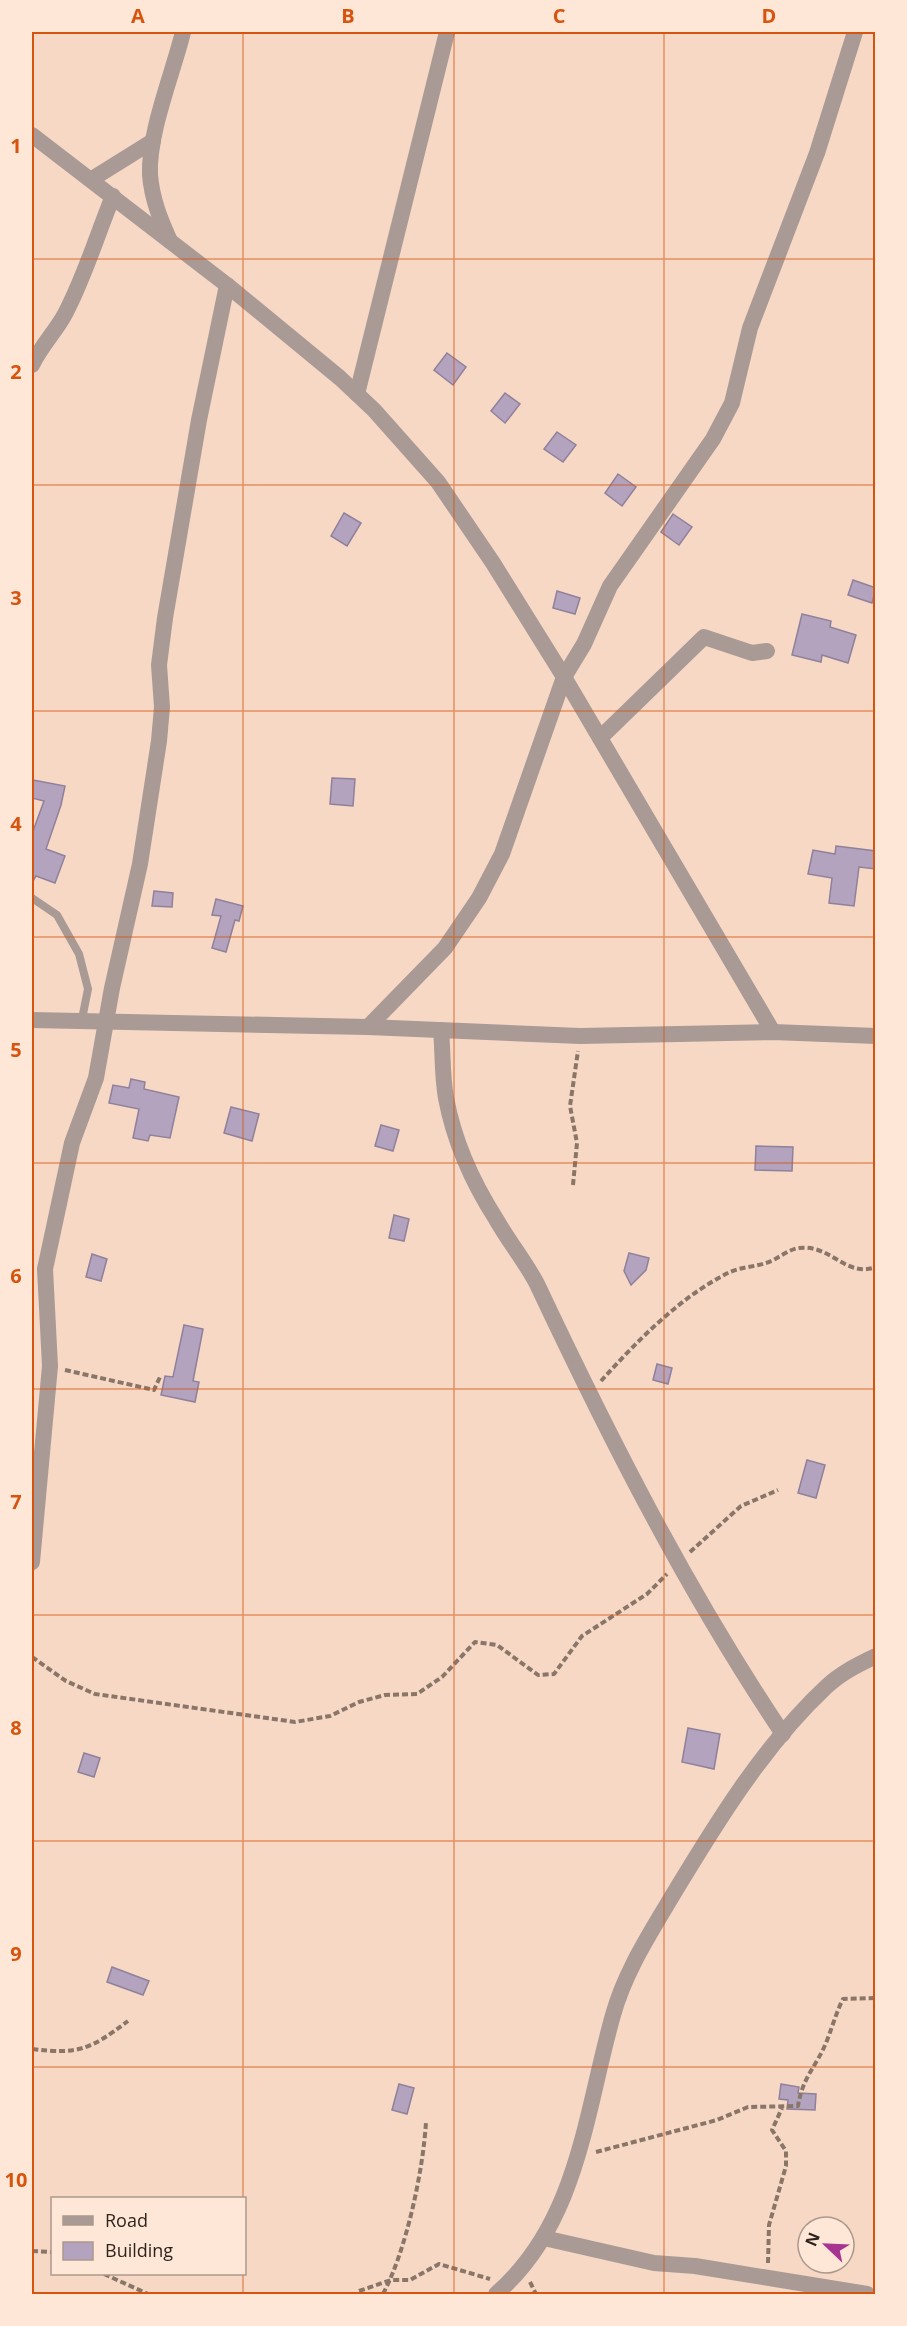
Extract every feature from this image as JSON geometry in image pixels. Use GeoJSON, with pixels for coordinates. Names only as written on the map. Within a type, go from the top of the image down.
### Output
{"type":"FeatureCollection","features":[{"type":"Feature","properties":{"kind":"street"},"geometry":{"type":"LineString","coordinates":[[170,241],[157,213],[150,174],[153,141],[183,32]]}},
{"type":"Feature","properties":{"kind":"street"},"geometry":{"type":"LineString","coordinates":[[357,394],[447,32]]}},
{"type":"Feature","properties":{"kind":"street"},"geometry":{"type":"LineString","coordinates":[[368,1027],[445,948],[479,898],[506,844],[564,677],[584,644],[610,586],[713,439],[732,403],[750,328],[817,153],[855,32]]}},
{"type":"Feature","properties":{"kind":"street"},"geometry":{"type":"LineString","coordinates":[[32,135],[227,285],[357,394],[438,482],[493,563],[564,677],[773,1032]]}},
{"type":"Feature","properties":{"kind":"street"},"geometry":{"type":"LineString","coordinates":[[92,179],[153,141]]}},
{"type":"Feature","properties":{"kind":"street"},"geometry":{"type":"LineString","coordinates":[[32,364],[43,343],[63,317],[84,275],[113,196]]}},
{"type":"Feature","properties":{"kind":"street"},"geometry":{"type":"LineString","coordinates":[[32,1562],[50,1366],[45,1269],[72,1143],[96,1078],[112,988],[141,864],[159,741],[162,707],[159,665],[165,618],[199,420],[227,285]]}},
{"type":"Feature","properties":{"kind":"street"},"geometry":{"type":"LineString","coordinates":[[600,738],[704,637],[752,653],[767,651]]}},
{"type":"Feature","properties":{"kind":"street"},"geometry":{"type":"LineString","coordinates":[[32,1020],[368,1027],[580,1036],[773,1032],[876,1036]]}},
{"type":"Feature","properties":{"kind":"street"},"geometry":{"type":"LineString","coordinates":[[441,1030],[446,1096],[452,1126],[473,1180],[496,1221],[525,1261],[589,1395],[677,1565],[783,1734]]}},
{"type":"Feature","properties":{"kind":"street"},"geometry":{"type":"LineString","coordinates":[[499,2292],[523,2267],[544,2238],[560,2208],[579,2157],[613,2015],[628,1971],[689,1868],[732,1803],[783,1734],[826,1688],[848,1669],[876,1656]]}},
{"type":"Feature","properties":{"kind":"street"},"geometry":{"type":"LineString","coordinates":[[544,2238],[654,2263],[694,2266],[764,2280],[867,2295]]}},
{"type":"Feature","properties":{"kind":"lane"},"geometry":{"type":"LineString","coordinates":[[32,898],[57,915],[79,954],[88,989],[82,1020]]}},
{"type":"Feature","properties":{"kind":"path"},"geometry":{"type":"LineString","coordinates":[[573,1185],[577,1143],[570,1106],[580,1036]]}},
{"type":"Feature","properties":{"kind":"path"},"geometry":{"type":"LineString","coordinates":[[589,1395],[648,1330],[707,1285],[733,1271],[768,1263],[797,1248],[821,1248],[849,1267],[868,1270],[876,1267]]}},
{"type":"Feature","properties":{"kind":"path"},"geometry":{"type":"LineString","coordinates":[[50,1366],[154,1390],[160,1377]]}},
{"type":"Feature","properties":{"kind":"path"},"geometry":{"type":"LineString","coordinates":[[32,1657],[66,1682],[95,1694],[295,1722],[330,1716],[359,1702],[385,1695],[417,1694],[442,1677],[476,1642],[498,1645],[538,1675],[555,1674],[582,1636],[647,1594],[741,1506],[778,1490]]}},
{"type":"Feature","properties":{"kind":"path"},"geometry":{"type":"LineString","coordinates":[[579,2157],[698,2125],[748,2107],[798,2106],[807,2077],[826,2044],[833,2020],[843,1999],[876,1998]]}},
{"type":"Feature","properties":{"kind":"path"},"geometry":{"type":"LineString","coordinates":[[32,2049],[50,2051],[86,2049],[128,2021]]}},
{"type":"Feature","properties":{"kind":"path"},"geometry":{"type":"LineString","coordinates":[[764,2280],[769,2260],[769,2225],[786,2166],[786,2151],[772,2130],[782,2108]]}},
{"type":"Feature","properties":{"kind":"path"},"geometry":{"type":"LineString","coordinates":[[383,2295],[391,2280],[424,2155],[426,2122]]}},
{"type":"Feature","properties":{"kind":"path"},"geometry":{"type":"LineString","coordinates":[[32,2251],[51,2252]]}},
{"type":"Feature","properties":{"kind":"path"},"geometry":{"type":"LineString","coordinates":[[359,2291],[391,2280],[410,2280],[440,2264],[487,2276],[499,2292]]}},
{"type":"Feature","properties":{"kind":"path"},"geometry":{"type":"LineString","coordinates":[[106,2275],[148,2295]]}},
{"type":"Feature","properties":{"kind":"building"},"geometry":{"type":"Polygon","coordinates":[[[447,353],[466,367],[453,385],[434,370],[447,353]]]}},
{"type":"Feature","properties":{"kind":"building"},"geometry":{"type":"Polygon","coordinates":[[[505,393],[520,404],[505,423],[491,411],[505,393]]]}},
{"type":"Feature","properties":{"kind":"building"},"geometry":{"type":"Polygon","coordinates":[[[557,432],[576,445],[563,462],[544,449],[557,432]]]}},
{"type":"Feature","properties":{"kind":"building"},"geometry":{"type":"Polygon","coordinates":[[[618,474],[636,487],[622,506],[605,493],[618,474]]]}},
{"type":"Feature","properties":{"kind":"building"},"geometry":{"type":"Polygon","coordinates":[[[344,513],[361,523],[347,546],[331,536],[344,513]]]}},
{"type":"Feature","properties":{"kind":"building"},"geometry":{"type":"Polygon","coordinates":[[[673,514],[692,527],[679,545],[661,532],[673,514]]]}},
{"type":"Feature","properties":{"kind":"building"},"geometry":{"type":"Polygon","coordinates":[[[853,580],[876,588],[872,603],[848,595],[853,580]]]}},
{"type":"Feature","properties":{"kind":"building"},"geometry":{"type":"Polygon","coordinates":[[[557,591],[580,598],[575,614],[553,608],[557,591]]]}},
{"type":"Feature","properties":{"kind":"building"},"geometry":{"type":"Polygon","coordinates":[[[802,614],[831,621],[830,627],[856,635],[848,663],[822,655],[821,662],[792,655],[802,614]]]}},
{"type":"Feature","properties":{"kind":"building"},"geometry":{"type":"Polygon","coordinates":[[[332,778],[355,779],[353,806],[330,804],[332,778]]]}},
{"type":"Feature","properties":{"kind":"building"},"geometry":{"type":"Polygon","coordinates":[[[33,780],[65,786],[46,849],[65,856],[55,883],[36,876],[32,883],[32,834],[44,801],[32,798],[33,780]]]}},
{"type":"Feature","properties":{"kind":"building"},"geometry":{"type":"Polygon","coordinates":[[[836,846],[876,851],[876,869],[859,867],[854,906],[829,903],[832,878],[808,874],[813,850],[835,854],[836,846]]]}},
{"type":"Feature","properties":{"kind":"building"},"geometry":{"type":"Polygon","coordinates":[[[154,891],[173,893],[172,907],[152,906],[154,891]]]}},
{"type":"Feature","properties":{"kind":"building"},"geometry":{"type":"Polygon","coordinates":[[[216,899],[243,906],[239,921],[235,920],[226,952],[212,948],[221,916],[212,915],[216,899]]]}},
{"type":"Feature","properties":{"kind":"building"},"geometry":{"type":"Polygon","coordinates":[[[131,1079],[145,1082],[144,1089],[179,1097],[170,1138],[150,1135],[148,1141],[133,1138],[139,1109],[109,1103],[113,1085],[129,1088],[131,1079]]]}},
{"type":"Feature","properties":{"kind":"building"},"geometry":{"type":"Polygon","coordinates":[[[231,1107],[259,1114],[252,1141],[224,1133],[231,1107]]]}},
{"type":"Feature","properties":{"kind":"building"},"geometry":{"type":"Polygon","coordinates":[[[381,1125],[399,1130],[393,1151],[375,1146],[381,1125]]]}},
{"type":"Feature","properties":{"kind":"building"},"geometry":{"type":"Polygon","coordinates":[[[756,1146],[793,1147],[792,1171],[755,1170],[756,1146]]]}},
{"type":"Feature","properties":{"kind":"building"},"geometry":{"type":"Polygon","coordinates":[[[394,1215],[409,1219],[404,1241],[389,1238],[394,1215]]]}},
{"type":"Feature","properties":{"kind":"building"},"geometry":{"type":"Polygon","coordinates":[[[629,1253],[649,1258],[646,1270],[631,1285],[624,1271],[629,1253]]]}},
{"type":"Feature","properties":{"kind":"building"},"geometry":{"type":"Polygon","coordinates":[[[92,1254],[107,1259],[101,1281],[86,1277],[92,1254]]]}},
{"type":"Feature","properties":{"kind":"building"},"geometry":{"type":"Polygon","coordinates":[[[184,1325],[203,1329],[193,1381],[199,1382],[195,1402],[161,1395],[165,1376],[173,1377],[184,1325]]]}},
{"type":"Feature","properties":{"kind":"building"},"geometry":{"type":"Polygon","coordinates":[[[657,1364],[672,1368],[668,1384],[653,1380],[657,1364]]]}},
{"type":"Feature","properties":{"kind":"building"},"geometry":{"type":"Polygon","coordinates":[[[807,1460],[825,1465],[816,1498],[798,1493],[807,1460]]]}},
{"type":"Feature","properties":{"kind":"building"},"geometry":{"type":"Polygon","coordinates":[[[688,1728],[720,1734],[714,1769],[682,1762],[688,1728]]]}},
{"type":"Feature","properties":{"kind":"building"},"geometry":{"type":"Polygon","coordinates":[[[84,1753],[100,1758],[94,1777],[78,1772],[84,1753]]]}},
{"type":"Feature","properties":{"kind":"building"},"geometry":{"type":"Polygon","coordinates":[[[112,1967],[149,1981],[143,1995],[107,1982],[112,1967]]]}},
{"type":"Feature","properties":{"kind":"building"},"geometry":{"type":"Polygon","coordinates":[[[399,2084],[414,2088],[407,2114],[392,2110],[399,2084]]]}},
{"type":"Feature","properties":{"kind":"building"},"geometry":{"type":"Polygon","coordinates":[[[781,2084],[799,2087],[798,2093],[816,2094],[815,2110],[787,2109],[788,2100],[779,2099],[781,2084]]]}}]}
